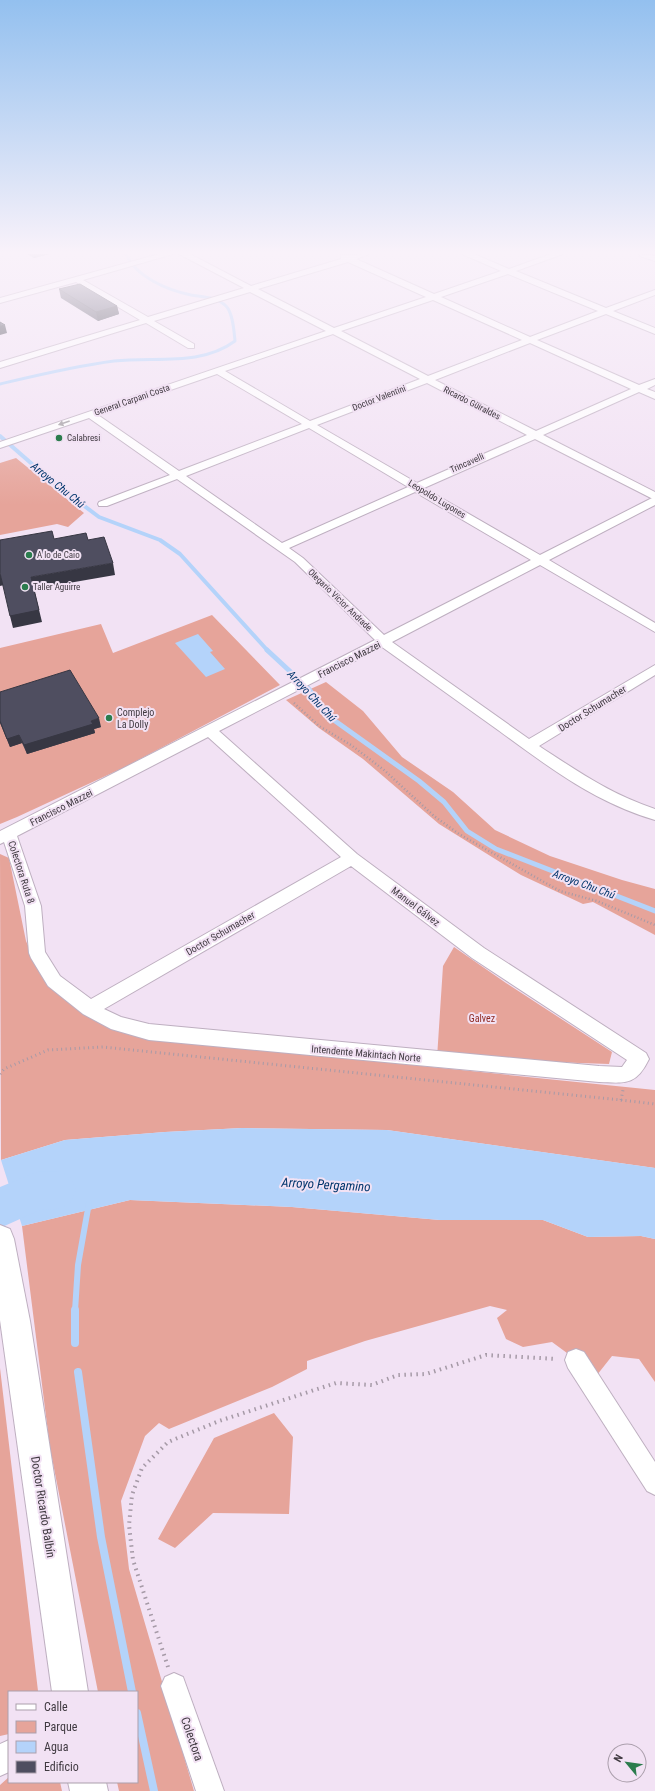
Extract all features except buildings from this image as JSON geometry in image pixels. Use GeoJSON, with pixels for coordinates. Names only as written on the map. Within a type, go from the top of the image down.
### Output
{"type":"FeatureCollection","features":[{"type":"Feature","properties":{"kind":"highway","name":"Doctor Ricardo Balbín"},"geometry":{"type":"LineString","coordinates":[[0,1239],[15,1321],[70,1691]]}},
{"type":"Feature","properties":{"kind":"street"},"geometry":{"type":"LineString","coordinates":[[0,365],[91,338]]}},
{"type":"Feature","properties":{"kind":"street"},"geometry":{"type":"LineString","coordinates":[[177,338],[191,346]]}},
{"type":"Feature","properties":{"kind":"street","name":"General Carpani Costa"},"geometry":{"type":"LineString","coordinates":[[0,445],[316,338]]}},
{"type":"Feature","properties":{"kind":"street","name":"Ricardo Güiraldes"},"geometry":{"type":"LineString","coordinates":[[343,338],[655,496]]}},
{"type":"Feature","properties":{"kind":"street"},"geometry":{"type":"LineString","coordinates":[[524,338],[655,396]]}},
{"type":"Feature","properties":{"kind":"street","name":"Doctor Valentini"},"geometry":{"type":"LineString","coordinates":[[103,504],[535,338]]}},
{"type":"Feature","properties":{"kind":"street","name":"Leopoldo Lugones"},"geometry":{"type":"LineString","coordinates":[[218,371],[655,628]]}},
{"type":"Feature","properties":{"kind":"street","name":"Trincavelli"},"geometry":{"type":"LineString","coordinates":[[281,547],[415,486],[655,382]]}},
{"type":"Feature","properties":{"kind":"street","name":"Olegario Víctor Andrade"},"geometry":{"type":"LineString","coordinates":[[90,414],[299,560],[383,641],[530,746],[599,792],[626,805],[655,815]]}},
{"type":"Feature","properties":{"kind":"street","name":"Francisco Mazzei"},"geometry":{"type":"LineString","coordinates":[[4,835],[655,502]]}},
{"type":"Feature","properties":{"kind":"street","name":"Doctor Schumacher"},"geometry":{"type":"LineString","coordinates":[[530,746],[655,669]]}},
{"type":"Feature","properties":{"kind":"street","name":"Manuel Gálvez"},"geometry":{"type":"LineString","coordinates":[[209,730],[352,858],[478,953],[640,1059],[626,1075]]}},
{"type":"Feature","properties":{"kind":"street","name":"Colectora Ruta 8"},"geometry":{"type":"LineString","coordinates":[[4,835],[33,906],[37,953],[54,980],[89,1009]]}},
{"type":"Feature","properties":{"kind":"street","name":"Doctor Schumacher"},"geometry":{"type":"LineString","coordinates":[[89,1009],[352,858]]}},
{"type":"Feature","properties":{"kind":"street","name":"Intendente Makintach Norte"},"geometry":{"type":"LineString","coordinates":[[89,1009],[116,1024],[149,1032],[592,1074],[626,1075]]}},
{"type":"Feature","properties":{"kind":"street"},"geometry":{"type":"LineString","coordinates":[[576,1360],[655,1483]]}},
{"type":"Feature","properties":{"kind":"street","name":"Colectora"},"geometry":{"type":"LineString","coordinates":[[174,1686],[210,1791]]}},
{"type":"Feature","properties":{"kind":"street"},"geometry":{"type":"LineString","coordinates":[[0,1762],[8,1755]]}},
{"type":"Feature","properties":{"kind":"path"},"geometry":{"type":"LineString","coordinates":[[282,693],[319,726],[367,758],[414,796],[434,816],[459,834],[560,891],[597,901],[655,925]]}},
{"type":"Feature","properties":{"kind":"path"},"geometry":{"type":"LineString","coordinates":[[0,1074],[4,1069],[48,1050],[104,1047],[655,1104]]}},
{"type":"Feature","properties":{"kind":"path"},"geometry":{"type":"LineString","coordinates":[[621,1100],[626,1075]]}},
{"type":"Feature","properties":{"kind":"path"},"geometry":{"type":"LineString","coordinates":[[174,1686],[133,1560],[129,1525],[132,1495],[142,1468],[168,1442],[219,1421],[336,1383],[372,1385],[398,1375],[426,1374],[486,1355],[576,1360]]}},
{"type":"Feature","properties":{"kind":"green space"},"geometry":{"type":"Polygon","coordinates":[[[16,458],[84,513],[68,527],[57,524],[0,535],[0,463],[16,458]]]}},
{"type":"Feature","properties":{"kind":"green space","name":"Complejo La Dolly"},"geometry":{"type":"Polygon","coordinates":[[[212,615],[280,685],[125,767],[0,824],[0,648],[101,624],[113,653],[212,615]]]}},
{"type":"Feature","properties":{"kind":"green space"},"geometry":{"type":"Polygon","coordinates":[[[326,682],[363,711],[402,757],[453,792],[495,830],[550,856],[622,880],[655,889],[655,935],[593,902],[583,904],[521,875],[439,824],[363,759],[319,728],[286,700],[326,682]]]}},
{"type":"Feature","properties":{"kind":"green space"},"geometry":{"type":"Polygon","coordinates":[[[0,854],[9,858],[26,941],[40,974],[69,1003],[110,1027],[159,1039],[655,1090],[655,1168],[387,1130],[242,1128],[165,1132],[65,1140],[1,1160],[0,854]]]}},
{"type":"Feature","properties":{"kind":"green space","name":"Galvez"},"geometry":{"type":"Polygon","coordinates":[[[454,947],[506,983],[612,1052],[609,1064],[437,1058],[443,966],[454,947]]]}},
{"type":"Feature","properties":{"kind":"green space"},"geometry":{"type":"Polygon","coordinates":[[[130,1200],[292,1207],[440,1220],[543,1220],[588,1237],[641,1236],[655,1239],[655,1382],[639,1359],[612,1356],[597,1375],[552,1342],[523,1347],[506,1339],[497,1318],[507,1310],[490,1306],[365,1341],[307,1361],[307,1369],[272,1387],[169,1429],[159,1423],[145,1436],[121,1501],[129,1569],[194,1791],[119,1791],[117,1783],[138,1783],[138,1691],[98,1691],[50,1448],[22,1226],[130,1200]]]}},
{"type":"Feature","properties":{"kind":"green space"},"geometry":{"type":"Polygon","coordinates":[[[0,1368],[38,1691],[8,1691],[8,1734],[0,1736],[0,1368]]]}},
{"type":"Feature","properties":{"kind":"green space"},"geometry":{"type":"Polygon","coordinates":[[[274,1413],[293,1437],[289,1514],[213,1513],[175,1548],[158,1539],[214,1438],[274,1413]]]}},
{"type":"Feature","properties":{"kind":"green space"},"geometry":{"type":"Polygon","coordinates":[[[8,1778],[8,1783],[60,1783],[62,1791],[0,1791],[0,1785],[8,1778]]]}},
{"type":"Feature","properties":{"kind":"water"},"geometry":{"type":"Polygon","coordinates":[[[198,634],[213,651],[210,652],[225,669],[206,677],[175,643],[198,634]]]}},
{"type":"Feature","properties":{"kind":"water"},"geometry":{"type":"Polygon","coordinates":[[[242,1128],[387,1130],[655,1168],[655,1239],[641,1236],[588,1237],[543,1220],[440,1220],[292,1207],[130,1200],[22,1226],[1,1160],[65,1140],[165,1132],[242,1128]]]}},
{"type":"Feature","properties":{"kind":"waterway","name":"Arroyo Chu Chú"},"geometry":{"type":"LineString","coordinates":[[0,384],[99,363],[192,357],[221,349],[235,341],[235,338]]}},
{"type":"Feature","properties":{"kind":"waterway","name":"Arroyo Chu Chú"},"geometry":{"type":"LineString","coordinates":[[0,436],[55,484],[99,517],[160,540],[180,554],[268,651]]}},
{"type":"Feature","properties":{"kind":"waterway","name":"Arroyo Chu Chú"},"geometry":{"type":"LineString","coordinates":[[268,651],[308,688],[331,718],[419,781],[444,802],[467,831],[496,849],[655,911]]}},
{"type":"Feature","properties":{"kind":"waterway","name":"Arroyo Pergamino"},"geometry":{"type":"LineString","coordinates":[[0,1208],[37,1191],[56,1190]]}},
{"type":"Feature","properties":{"kind":"waterway"},"geometry":{"type":"LineString","coordinates":[[75,1311],[78,1265],[89,1203]]}},
{"type":"Feature","properties":{"kind":"waterway"},"geometry":{"type":"LineString","coordinates":[[75,1311],[75,1343]]}},
{"type":"Feature","properties":{"kind":"waterway"},"geometry":{"type":"LineString","coordinates":[[78,1372],[101,1537],[132,1691]]}},
{"type":"Feature","properties":{"kind":"waterway"},"geometry":{"type":"LineString","coordinates":[[138,1718],[154,1791]]}},
{"type":"Feature","properties":{"kind":"place","name":"Calabresi"},"geometry":{"type":"Point","coordinates":[59,438]}},
{"type":"Feature","properties":{"kind":"place","name":"A lo de Caio"},"geometry":{"type":"Point","coordinates":[29,555]}},
{"type":"Feature","properties":{"kind":"place","name":"Taller Aguirre"},"geometry":{"type":"Point","coordinates":[25,587]}},
{"type":"Feature","properties":{"kind":"place","name":"Complejo La Dolly"},"geometry":{"type":"Point","coordinates":[109,718]}}]}
